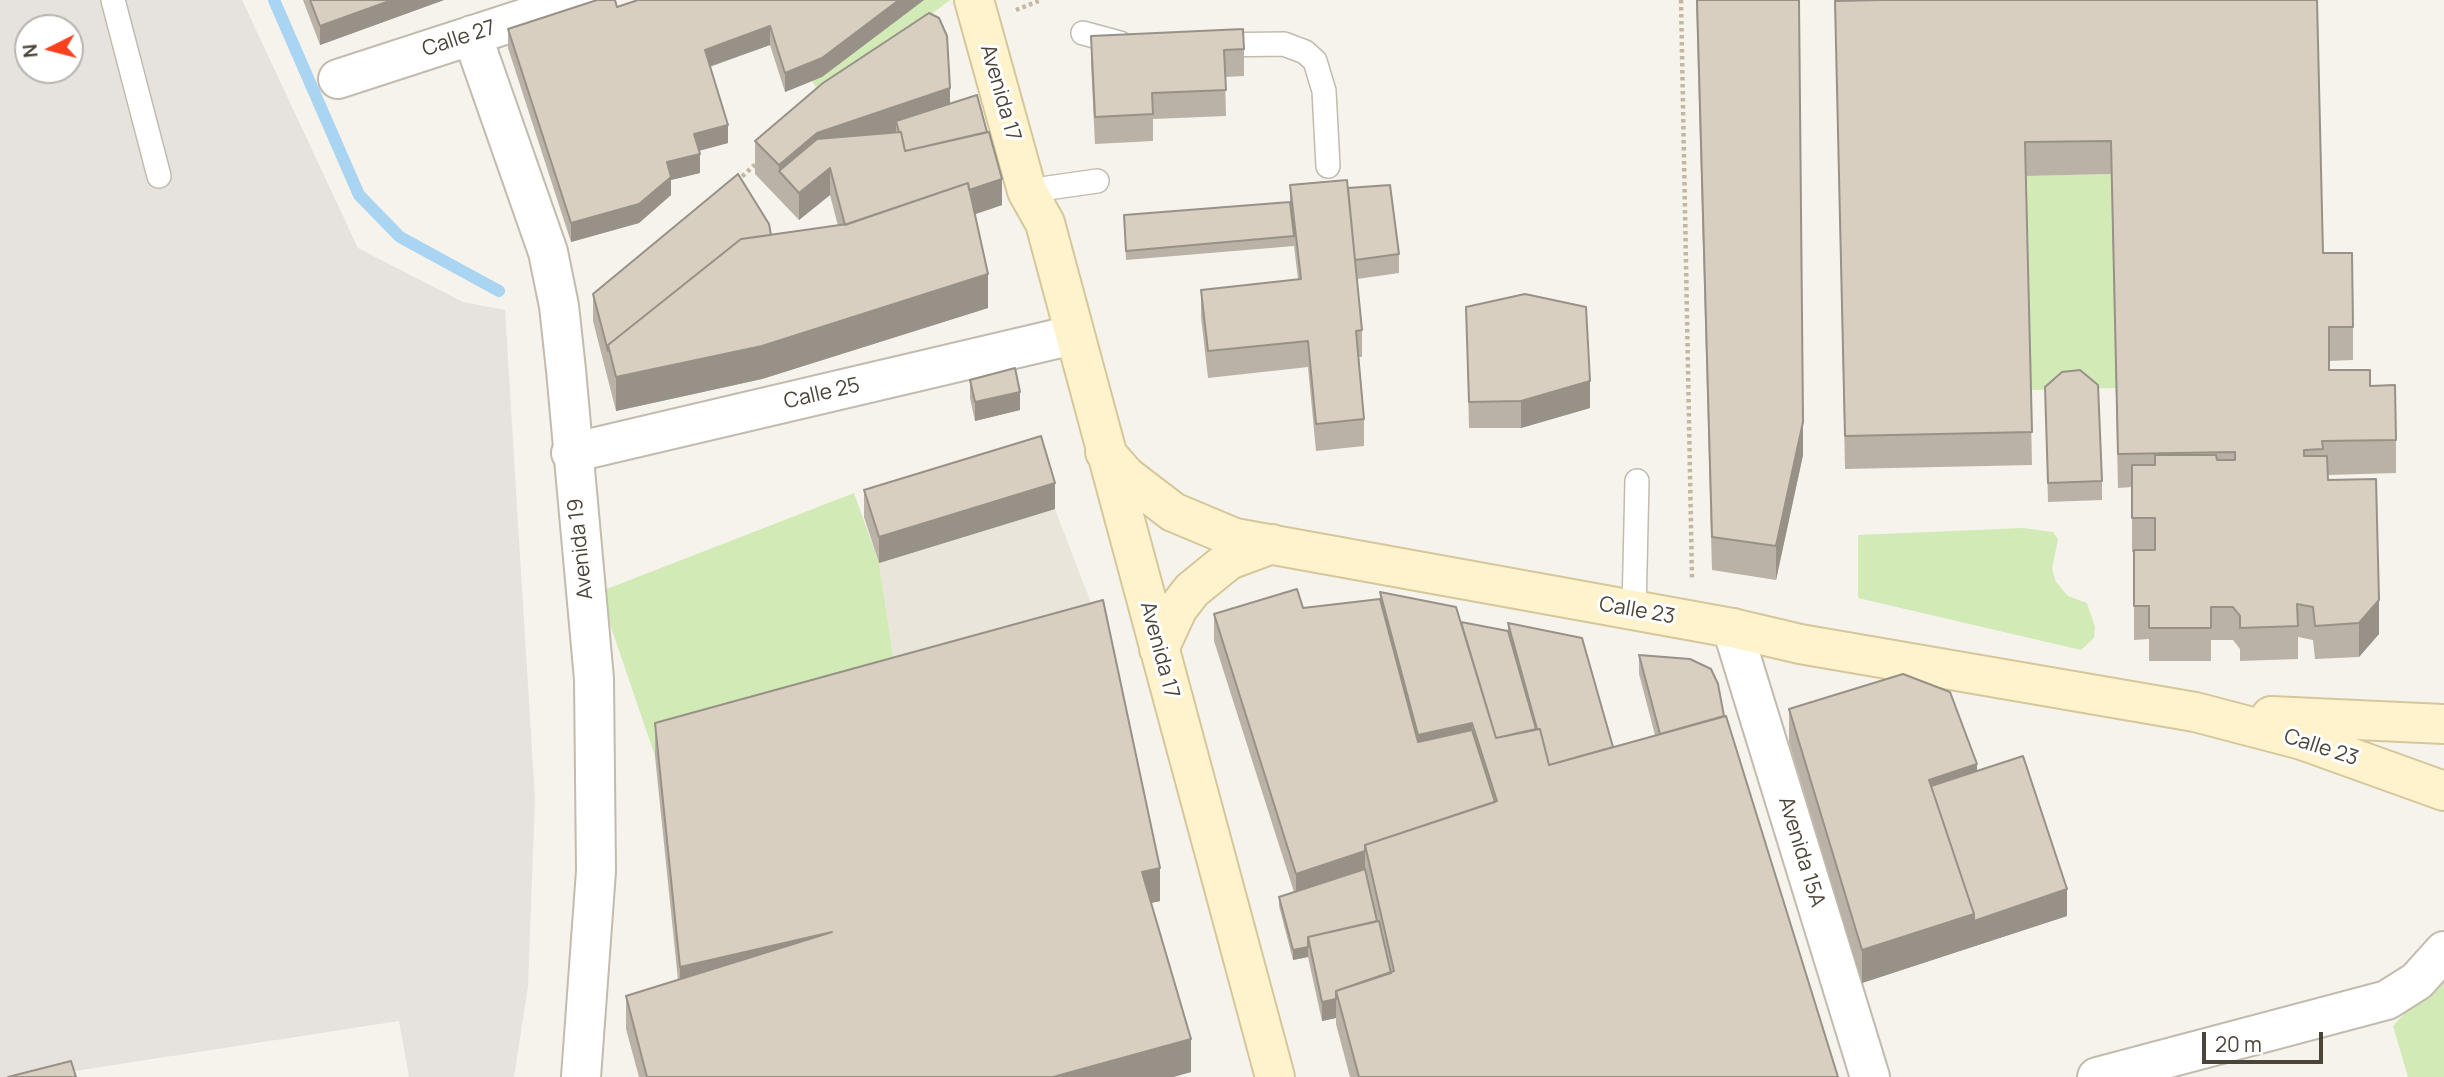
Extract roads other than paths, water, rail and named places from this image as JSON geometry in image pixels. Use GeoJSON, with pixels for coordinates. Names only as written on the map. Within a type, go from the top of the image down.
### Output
{"type":"FeatureCollection","features":[{"type":"Feature","properties":{"kind":"main road","name":"Avenida 17"},"geometry":{"type":"LineString","coordinates":[[974,0],[1027,191],[1047,205]]}},
{"type":"Feature","properties":{"kind":"main road","name":"Avenida 17"},"geometry":{"type":"LineString","coordinates":[[996,0],[1047,205],[1073,335],[1275,1077]]}},
{"type":"Feature","properties":{"kind":"main road","name":"Calle 23"},"geometry":{"type":"LineString","coordinates":[[1105,452],[1126,476],[1173,512],[1235,538],[1715,625],[1800,644],[2195,712],[2302,740],[2444,792]]}},
{"type":"Feature","properties":{"kind":"main road"},"geometry":{"type":"LineString","coordinates":[[1159,649],[1178,608],[1192,590],[1229,561],[1272,544]]}},
{"type":"Feature","properties":{"kind":"main road","name":"Calle 23"},"geometry":{"type":"LineString","coordinates":[[2195,712],[2444,724]]}},
{"type":"Feature","properties":{"kind":"street","name":"Calle 27"},"geometry":{"type":"LineString","coordinates":[[338,79],[581,0]]}},
{"type":"Feature","properties":{"kind":"street","name":"Avenida 19"},"geometry":{"type":"LineString","coordinates":[[472,35],[548,252],[559,306],[594,679],[596,871],[581,1077]]}},
{"type":"Feature","properties":{"kind":"street","name":"Calle 25"},"geometry":{"type":"LineString","coordinates":[[571,453],[1073,335]]}},
{"type":"Feature","properties":{"kind":"street","name":"Avenida 15A"},"geometry":{"type":"LineString","coordinates":[[1715,625],[1870,1077]]}},
{"type":"Feature","properties":{"kind":"street"},"geometry":{"type":"LineString","coordinates":[[2097,1077],[2387,1000],[2417,981],[2444,951]]}},
{"type":"Feature","properties":{"kind":"lane"},"geometry":{"type":"LineString","coordinates":[[113,0],[159,176]]}},
{"type":"Feature","properties":{"kind":"lane"},"geometry":{"type":"LineString","coordinates":[[1083,33],[1141,49]]}},
{"type":"Feature","properties":{"kind":"lane"},"geometry":{"type":"LineString","coordinates":[[1193,46],[1284,44],[1305,52],[1315,61],[1324,91],[1328,166]]}},
{"type":"Feature","properties":{"kind":"lane"},"geometry":{"type":"LineString","coordinates":[[1047,205],[1097,181]]}},
{"type":"Feature","properties":{"kind":"lane"},"geometry":{"type":"LineString","coordinates":[[1634,610],[1637,481]]}},
{"type":"Feature","properties":{"kind":"waterway"},"geometry":{"type":"LineString","coordinates":[[274,0],[359,195],[400,237],[499,291]]}}]}
